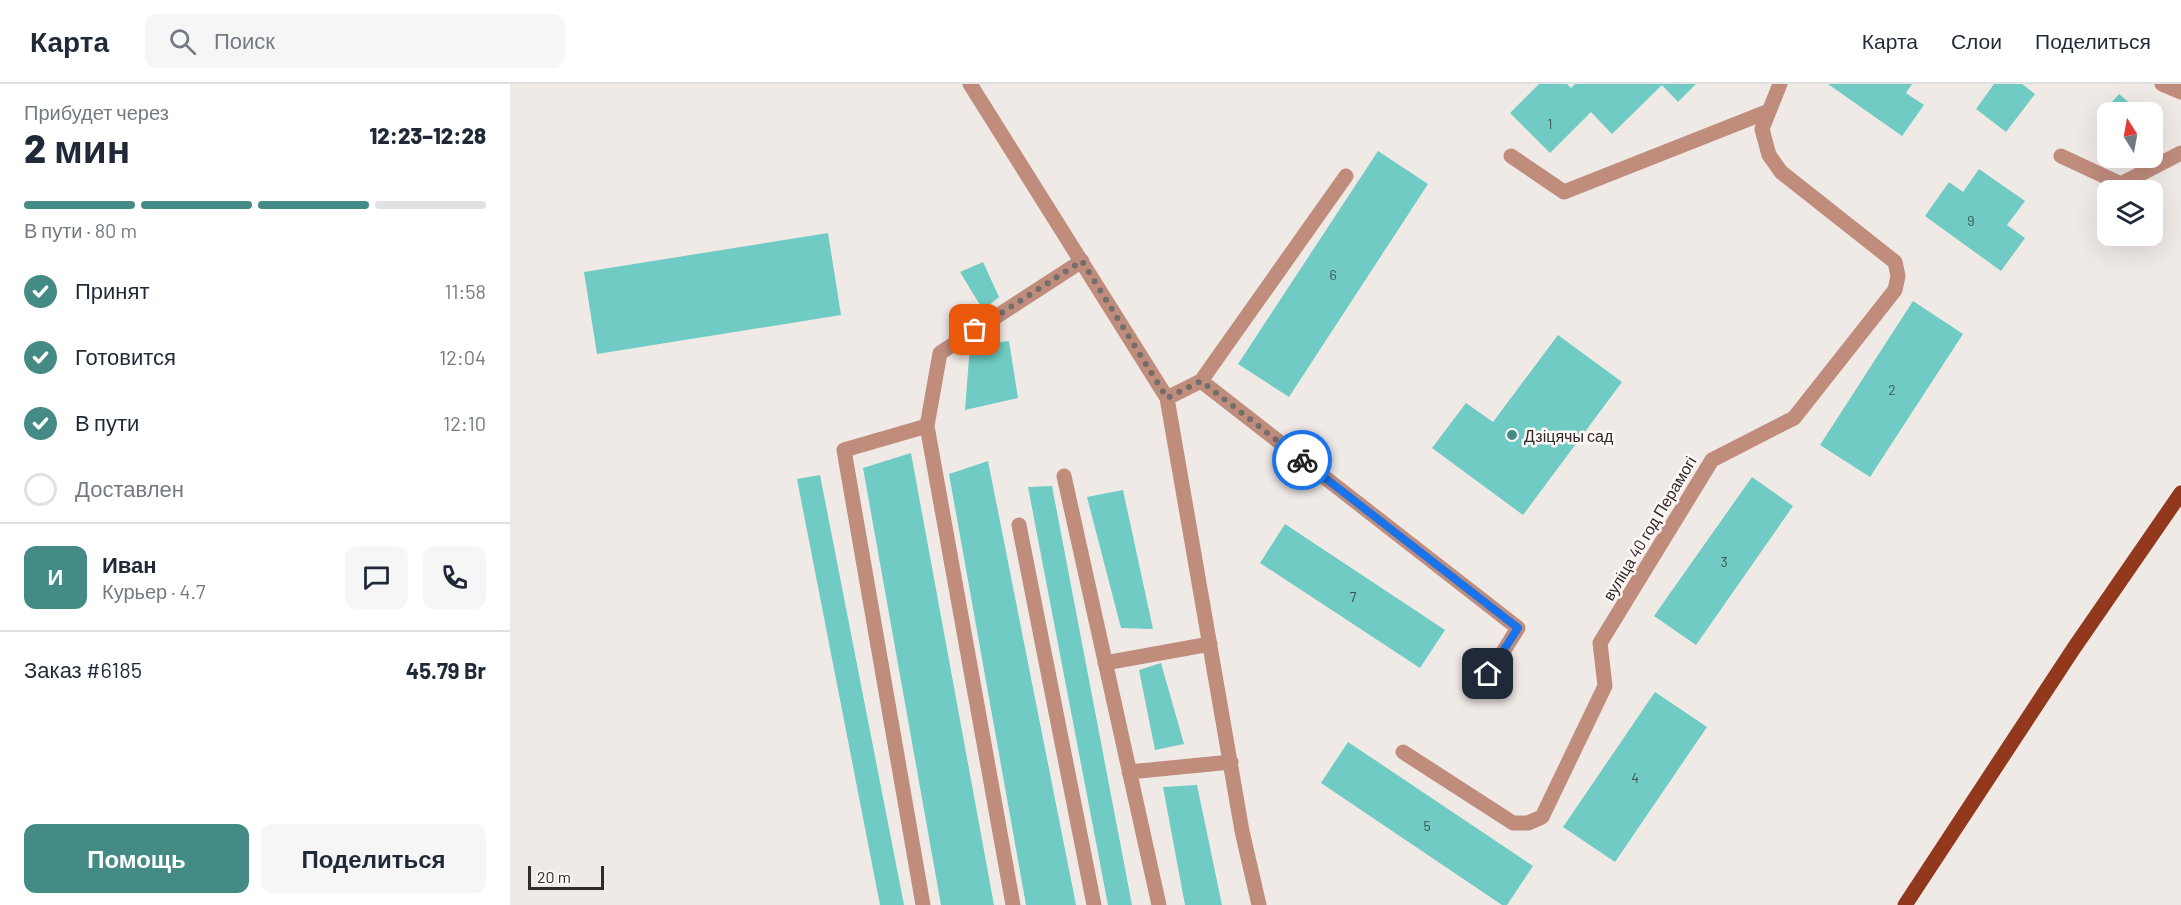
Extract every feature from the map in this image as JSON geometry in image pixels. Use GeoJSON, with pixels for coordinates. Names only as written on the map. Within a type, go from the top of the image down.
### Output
{"type":"FeatureCollection","features":[{"type":"Feature","properties":{"kind":"main road"},"geometry":{"type":"LineString","coordinates":[[1905,905],[2074,648],[2181,493]]}},
{"type":"Feature","properties":{"kind":"street"},"geometry":{"type":"LineString","coordinates":[[970,84],[1167,398],[1242,831],[1260,905]]}},
{"type":"Feature","properties":{"kind":"street","name":"вуліца 40 год Перамогі"},"geometry":{"type":"LineString","coordinates":[[1403,752],[1512,824],[1528,823],[1542,817],[1605,686],[1600,644],[1712,460],[1794,418],[1895,290],[1898,276],[1895,262],[1780,172],[1768,155],[1761,129],[1780,84]]}},
{"type":"Feature","properties":{"kind":"street"},"geometry":{"type":"LineString","coordinates":[[2162,84],[2181,92]]}},
{"type":"Feature","properties":{"kind":"street"},"geometry":{"type":"LineString","coordinates":[[1511,156],[1564,192],[1769,111]]}},
{"type":"Feature","properties":{"kind":"street"},"geometry":{"type":"LineString","coordinates":[[2061,156],[2121,184],[2181,153]]}},
{"type":"Feature","properties":{"kind":"street"},"geometry":{"type":"LineString","coordinates":[[1167,398],[1201,381],[1346,176]]}},
{"type":"Feature","properties":{"kind":"street"},"geometry":{"type":"LineString","coordinates":[[1013,905],[927,426],[940,353],[1082,261]]}},
{"type":"Feature","properties":{"kind":"street"},"geometry":{"type":"LineString","coordinates":[[1201,381],[1518,628],[1479,690]]}},
{"type":"Feature","properties":{"kind":"street"},"geometry":{"type":"LineString","coordinates":[[923,905],[844,450],[927,426]]}},
{"type":"Feature","properties":{"kind":"street"},"geometry":{"type":"LineString","coordinates":[[1064,476],[1159,905]]}},
{"type":"Feature","properties":{"kind":"street"},"geometry":{"type":"LineString","coordinates":[[1019,525],[1094,905]]}},
{"type":"Feature","properties":{"kind":"street"},"geometry":{"type":"LineString","coordinates":[[1105,663],[1210,644]]}},
{"type":"Feature","properties":{"kind":"street"},"geometry":{"type":"LineString","coordinates":[[1130,772],[1231,762]]}},
{"type":"Feature","properties":{"kind":"building"},"geometry":{"type":"Polygon","coordinates":[[[1539,84],[1567,84],[1571,88],[1575,84],[1696,84],[1678,102],[1662,85],[1612,134],[1591,112],[1550,153],[1510,113],[1539,84]]]}},
{"type":"Feature","properties":{"kind":"building"},"geometry":{"type":"Polygon","coordinates":[[[1828,84],[1912,84],[1906,93],[1924,105],[1902,136],[1828,84]]]}},
{"type":"Feature","properties":{"kind":"building"},"geometry":{"type":"Polygon","coordinates":[[[1994,84],[2022,84],[2035,94],[2006,132],[1976,109],[1994,84]]]}},
{"type":"Feature","properties":{"kind":"building"},"geometry":{"type":"Polygon","coordinates":[[[2119,94],[2128,102],[2112,102],[2119,94]]]}},
{"type":"Feature","properties":{"kind":"building"},"geometry":{"type":"Polygon","coordinates":[[[1378,151],[1428,184],[1289,397],[1238,364],[1378,151]]]}},
{"type":"Feature","properties":{"kind":"building"},"geometry":{"type":"Polygon","coordinates":[[[1979,169],[2025,201],[2007,225],[2025,238],[2001,271],[1925,216],[1949,182],[1963,192],[1979,169]]]}},
{"type":"Feature","properties":{"kind":"building"},"geometry":{"type":"Polygon","coordinates":[[[828,233],[841,315],[597,354],[584,272],[828,233]]]}},
{"type":"Feature","properties":{"kind":"building"},"geometry":{"type":"Polygon","coordinates":[[[983,262],[999,297],[983,310],[960,272],[983,262]]]}},
{"type":"Feature","properties":{"kind":"building"},"geometry":{"type":"Polygon","coordinates":[[[1913,301],[1963,334],[1870,477],[1820,445],[1913,301]]]}},
{"type":"Feature","properties":{"kind":"building","name":"Дзіцячы сад"},"geometry":{"type":"Polygon","coordinates":[[[1558,335],[1622,382],[1523,515],[1432,448],[1466,403],[1493,422],[1558,335]]]}},
{"type":"Feature","properties":{"kind":"building"},"geometry":{"type":"Polygon","coordinates":[[[1009,341],[1018,398],[965,410],[970,346],[1009,341]]]}},
{"type":"Feature","properties":{"kind":"building"},"geometry":{"type":"Polygon","coordinates":[[[911,453],[994,905],[941,905],[863,468],[911,453]]]}},
{"type":"Feature","properties":{"kind":"building"},"geometry":{"type":"Polygon","coordinates":[[[988,461],[1076,905],[1026,905],[949,474],[988,461]]]}},
{"type":"Feature","properties":{"kind":"building"},"geometry":{"type":"Polygon","coordinates":[[[820,475],[904,905],[880,905],[797,479],[820,475]]]}},
{"type":"Feature","properties":{"kind":"building"},"geometry":{"type":"Polygon","coordinates":[[[1752,477],[1793,506],[1696,645],[1654,616],[1752,477]]]}},
{"type":"Feature","properties":{"kind":"building"},"geometry":{"type":"Polygon","coordinates":[[[1052,486],[1132,905],[1108,905],[1028,487],[1052,486]]]}},
{"type":"Feature","properties":{"kind":"building"},"geometry":{"type":"Polygon","coordinates":[[[1123,490],[1153,629],[1121,628],[1087,497],[1123,490]]]}},
{"type":"Feature","properties":{"kind":"building"},"geometry":{"type":"Polygon","coordinates":[[[1285,524],[1445,630],[1420,668],[1260,563],[1285,524]]]}},
{"type":"Feature","properties":{"kind":"building"},"geometry":{"type":"Polygon","coordinates":[[[1161,663],[1184,744],[1155,750],[1139,670],[1161,663]]]}},
{"type":"Feature","properties":{"kind":"building"},"geometry":{"type":"Polygon","coordinates":[[[1655,692],[1707,727],[1615,862],[1563,827],[1655,692]]]}},
{"type":"Feature","properties":{"kind":"building"},"geometry":{"type":"Polygon","coordinates":[[[1348,742],[1533,866],[1507,905],[1502,905],[1321,783],[1348,742]]]}},
{"type":"Feature","properties":{"kind":"building"},"geometry":{"type":"Polygon","coordinates":[[[1197,785],[1222,905],[1185,905],[1163,787],[1197,785]]]}},
{"type":"Feature","properties":{"kind":"way so far"},"geometry":{"type":"LineString","coordinates":[[975,330],[1082,261],[1167,398],[1201,381],[1302,460]]}},
{"type":"Feature","properties":{"kind":"place","name":"Дзіцячы сад"},"geometry":{"type":"Point","coordinates":[1512,435]}},
{"type":"Feature","properties":{"kind":"route"},"geometry":{"type":"LineString","coordinates":[[1302,460],[1518,628],[1488,674]]}}]}
